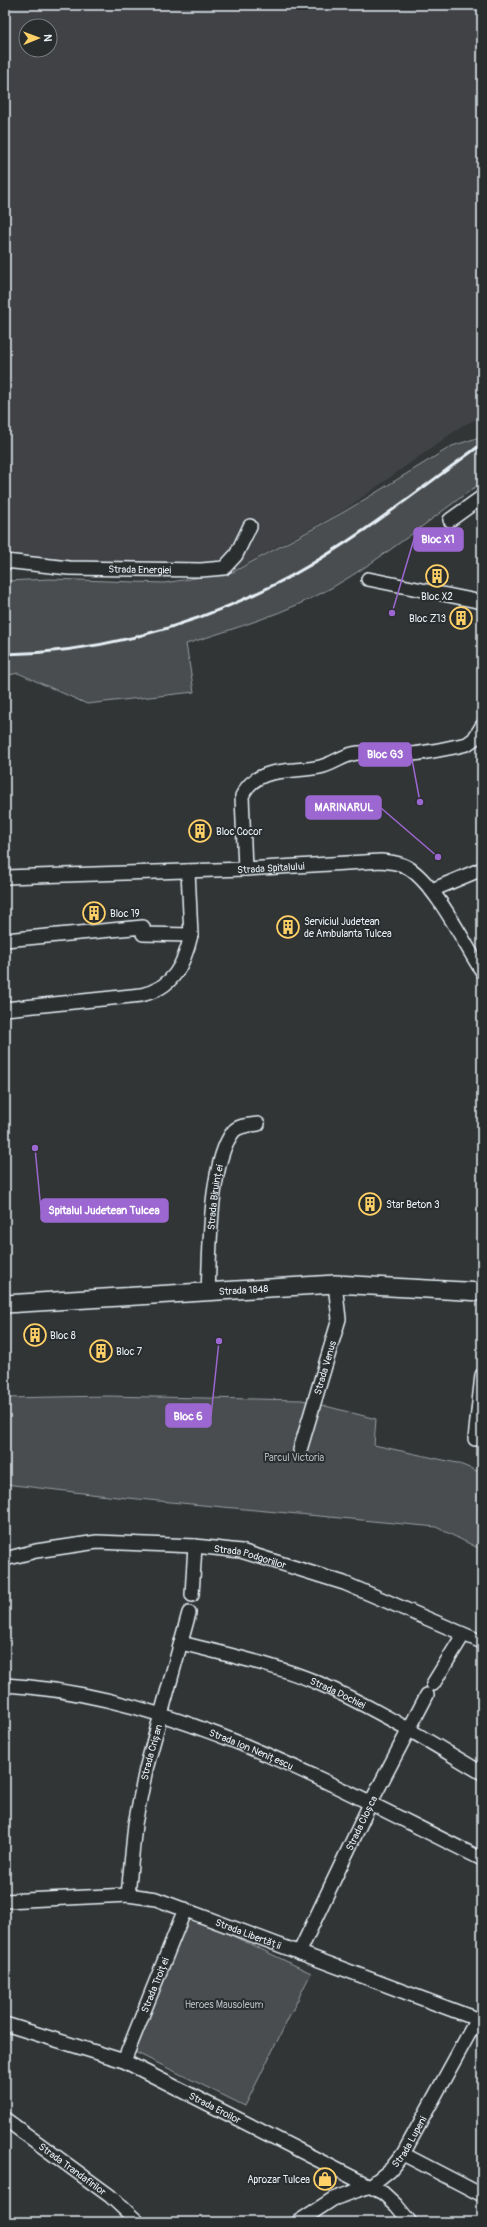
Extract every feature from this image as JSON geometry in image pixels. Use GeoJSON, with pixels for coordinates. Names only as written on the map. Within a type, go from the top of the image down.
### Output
{"type":"FeatureCollection","features":[{"type":"Feature","properties":{"kind":"main road","name":"Strada 1848"},"geometry":{"type":"LineString","coordinates":[[5,1304],[335,1284],[482,1292]]}},
{"type":"Feature","properties":{"kind":"street"},"geometry":{"type":"LineString","coordinates":[[450,520],[482,497]]}},
{"type":"Feature","properties":{"kind":"street","name":"Strada Energiei"},"geometry":{"type":"LineString","coordinates":[[5,561],[69,568],[201,570],[224,568],[236,556],[250,526]]}},
{"type":"Feature","properties":{"kind":"street"},"geometry":{"type":"LineString","coordinates":[[368,579],[482,602]]}},
{"type":"Feature","properties":{"kind":"street"},"geometry":{"type":"LineString","coordinates":[[244,869],[242,796],[246,788],[258,778],[283,770],[321,767],[342,757],[357,753],[412,754],[467,744],[474,739],[482,726]]}},
{"type":"Feature","properties":{"kind":"street","name":"Strada Spitalului"},"geometry":{"type":"LineString","coordinates":[[5,878],[244,869],[381,861],[398,863],[416,873],[432,890],[482,971]]}},
{"type":"Feature","properties":{"kind":"street"},"geometry":{"type":"LineString","coordinates":[[432,890],[482,869]]}},
{"type":"Feature","properties":{"kind":"street"},"geometry":{"type":"LineString","coordinates":[[5,1009],[154,992],[167,983],[177,972],[186,957],[191,935],[188,871]]}},
{"type":"Feature","properties":{"kind":"street"},"geometry":{"type":"LineString","coordinates":[[5,940],[143,927],[143,934],[191,935]]}},
{"type":"Feature","properties":{"kind":"street","name":"Strada Biruinței"},"geometry":{"type":"LineString","coordinates":[[208,1292],[214,1204],[218,1173],[225,1146],[233,1131],[245,1125],[258,1124]]}},
{"type":"Feature","properties":{"kind":"street","name":"Strada Venus"},"geometry":{"type":"LineString","coordinates":[[300,1450],[339,1319],[335,1284]]}},
{"type":"Feature","properties":{"kind":"street"},"geometry":{"type":"LineString","coordinates":[[475,1439],[482,1375]]}},
{"type":"Feature","properties":{"kind":"street","name":"Strada Podgoriilor"},"geometry":{"type":"LineString","coordinates":[[5,1559],[36,1551],[97,1542],[196,1546],[241,1551],[344,1583],[482,1642]]}},
{"type":"Feature","properties":{"kind":"street"},"geometry":{"type":"LineString","coordinates":[[192,1595],[196,1546]]}},
{"type":"Feature","properties":{"kind":"street","name":"Strada Crișan"},"geometry":{"type":"LineString","coordinates":[[128,1895],[135,1824],[146,1769],[160,1714],[182,1644],[189,1613]]}},
{"type":"Feature","properties":{"kind":"street","name":"Strada Cloșca"},"geometry":{"type":"LineString","coordinates":[[299,1953],[370,1804],[430,1689],[463,1635]]}},
{"type":"Feature","properties":{"kind":"street","name":"Strada Dochiei"},"geometry":{"type":"LineString","coordinates":[[182,1644],[258,1662],[316,1682],[409,1730],[482,1773]]}},
{"type":"Feature","properties":{"kind":"street","name":"Strada Ion Nenițescu"},"geometry":{"type":"LineString","coordinates":[[5,1686],[68,1692],[160,1714],[257,1751],[482,1859]]}},
{"type":"Feature","properties":{"kind":"street","name":"Strada Libertății"},"geometry":{"type":"LineString","coordinates":[[5,1902],[128,1895],[156,1899],[480,2020]]}},
{"type":"Feature","properties":{"kind":"street","name":"Strada Troiței"},"geometry":{"type":"LineString","coordinates":[[124,2061],[185,1909]]}},
{"type":"Feature","properties":{"kind":"street","name":"Strada Lupeni"},"geometry":{"type":"LineString","coordinates":[[298,2222],[333,2199],[370,2186],[390,2170],[403,2154],[480,2020]]}},
{"type":"Feature","properties":{"kind":"street","name":"Strada Eroilor"},"geometry":{"type":"LineString","coordinates":[[5,2024],[124,2061],[370,2186],[382,2193],[396,2205],[410,2222]]}},
{"type":"Feature","properties":{"kind":"street","name":"Strada Trandafirilor"},"geometry":{"type":"LineString","coordinates":[[5,2120],[110,2196],[138,2222]]}},
{"type":"Feature","properties":{"kind":"street"},"geometry":{"type":"LineString","coordinates":[[403,2154],[482,2195]]}},
{"type":"Feature","properties":{"kind":"shaded area"},"geometry":{"type":"Polygon","coordinates":[[[5,5],[482,5],[482,417],[462,426],[343,511],[232,571],[49,573],[5,568],[5,5]]]}},
{"type":"Feature","properties":{"kind":"green space"},"geometry":{"type":"Polygon","coordinates":[[[482,432],[482,482],[390,550],[333,587],[298,605],[186,644],[194,692],[87,704],[18,673],[5,676],[5,581],[50,579],[164,583],[233,572],[344,512],[452,446],[477,438],[482,432]]]}},
{"type":"Feature","properties":{"kind":"green space","name":"Parcul Victoria"},"geometry":{"type":"Polygon","coordinates":[[[106,1396],[302,1400],[376,1419],[374,1445],[457,1463],[482,1473],[482,1550],[436,1527],[117,1497],[5,1484],[5,1398],[106,1396]]]}},
{"type":"Feature","properties":{"kind":"green space","name":"Heroes Mausoleum"},"geometry":{"type":"Polygon","coordinates":[[[189,1915],[311,1973],[245,2106],[135,2052],[189,1915]]]}},
{"type":"Feature","properties":{"kind":"railway"},"geometry":{"type":"LineString","coordinates":[[5,654],[79,648],[116,641],[188,621],[223,608],[257,593],[316,562],[365,530],[482,444]]}},
{"type":"Feature","properties":{"kind":"place","name":"Bloc X2"},"geometry":{"type":"Point","coordinates":[437,576]}},
{"type":"Feature","properties":{"kind":"place","name":"Bloc X1"},"geometry":{"type":"Point","coordinates":[392,613]}},
{"type":"Feature","properties":{"kind":"place","name":"Bloc Z13"},"geometry":{"type":"Point","coordinates":[461,618]}},
{"type":"Feature","properties":{"kind":"place","name":"Bloc G3"},"geometry":{"type":"Point","coordinates":[420,802]}},
{"type":"Feature","properties":{"kind":"place","name":"Bloc Cocor"},"geometry":{"type":"Point","coordinates":[200,831]}},
{"type":"Feature","properties":{"kind":"place","name":"MARINARUL"},"geometry":{"type":"Point","coordinates":[438,857]}},
{"type":"Feature","properties":{"kind":"place","name":"Bloc 19"},"geometry":{"type":"Point","coordinates":[94,913]}},
{"type":"Feature","properties":{"kind":"place","name":"Serviciul Judetean de Ambulanta Tulcea"},"geometry":{"type":"Point","coordinates":[288,927]}},
{"type":"Feature","properties":{"kind":"place","name":"Spitalul Judetean Tulcea"},"geometry":{"type":"Point","coordinates":[35,1148]}},
{"type":"Feature","properties":{"kind":"place","name":"Star Beton 3"},"geometry":{"type":"Point","coordinates":[370,1204]}},
{"type":"Feature","properties":{"kind":"place","name":"Bloc 8"},"geometry":{"type":"Point","coordinates":[35,1335]}},
{"type":"Feature","properties":{"kind":"place","name":"Bloc 6"},"geometry":{"type":"Point","coordinates":[219,1341]}},
{"type":"Feature","properties":{"kind":"place","name":"Bloc 7"},"geometry":{"type":"Point","coordinates":[101,1351]}},
{"type":"Feature","properties":{"kind":"place","name":"Aprozar Tulcea"},"geometry":{"type":"Point","coordinates":[325,2179]}}]}
